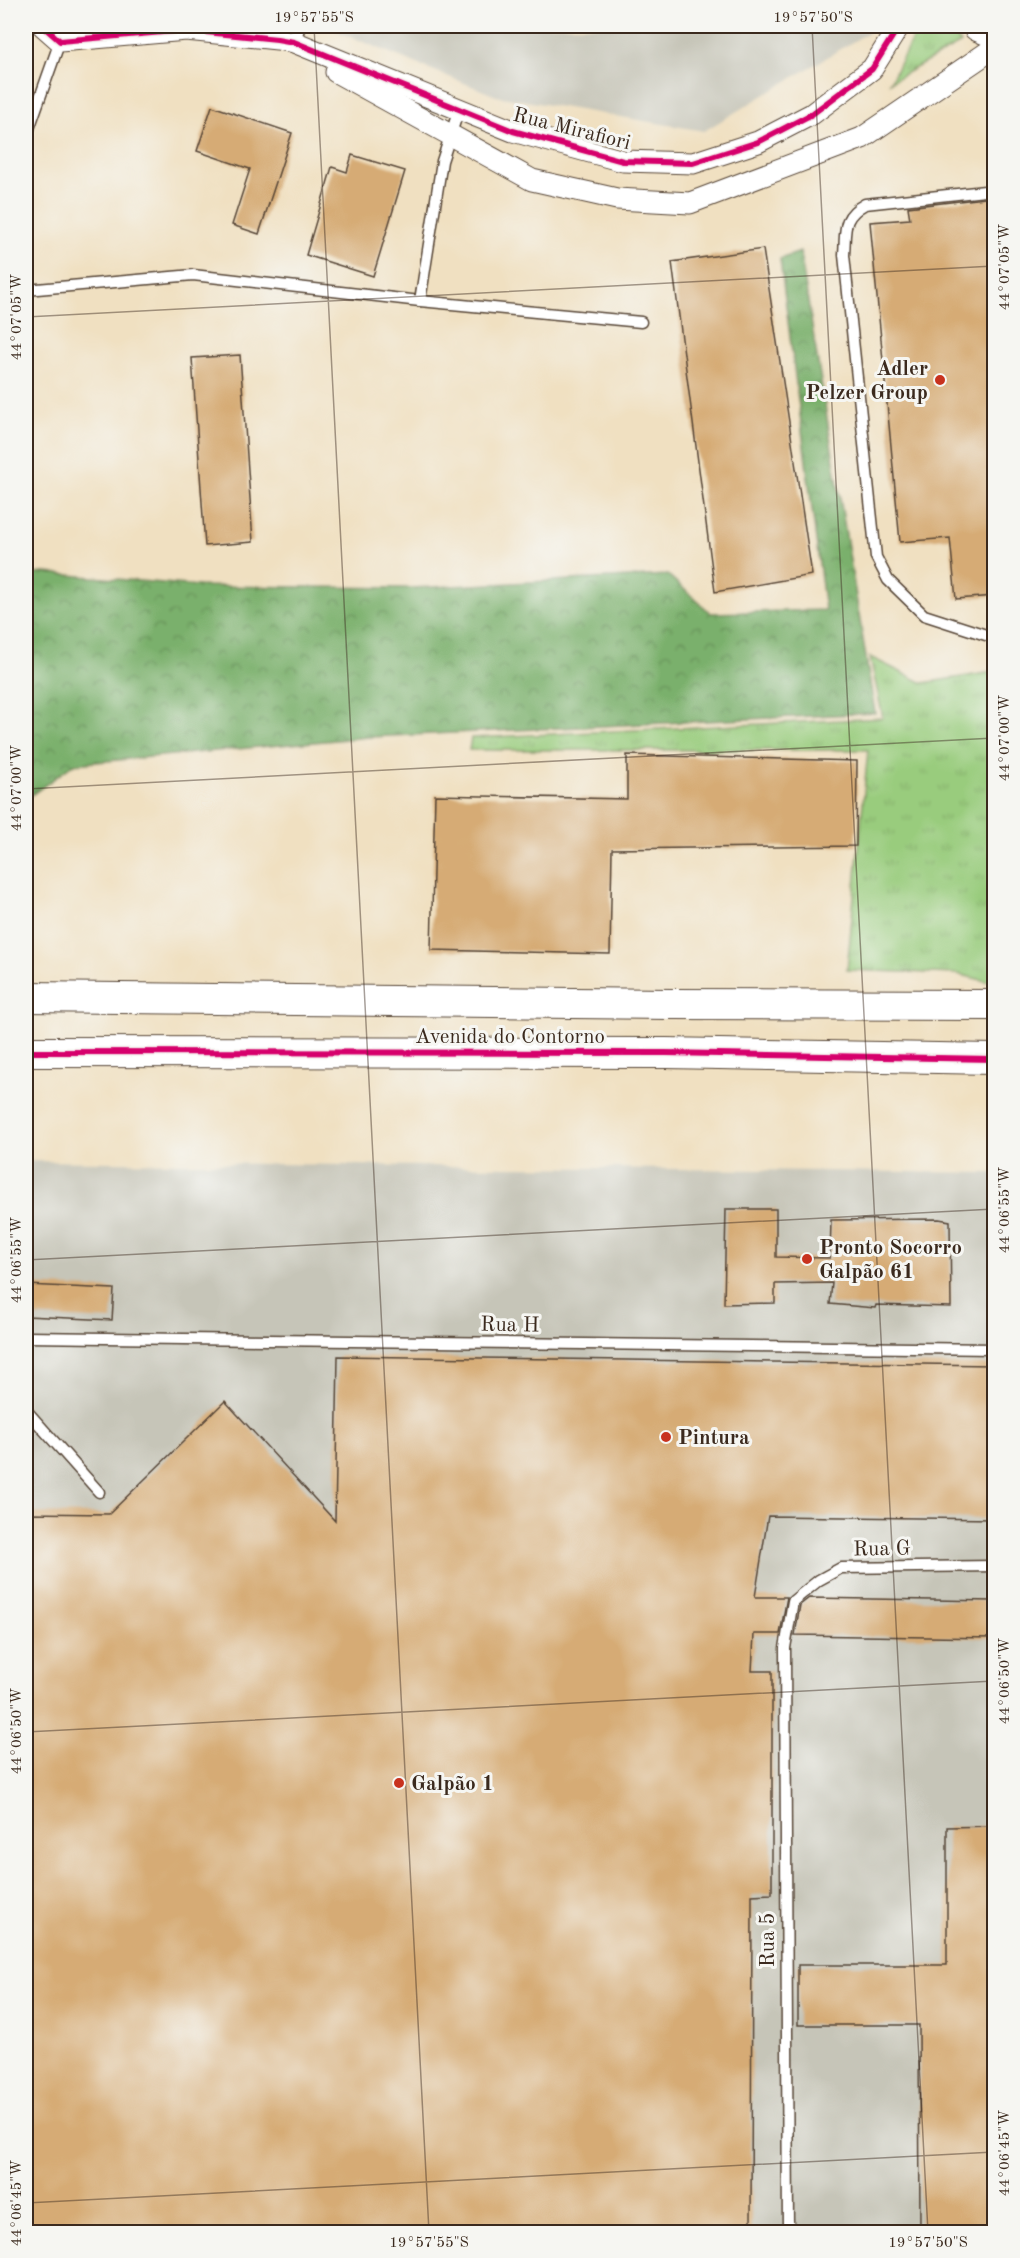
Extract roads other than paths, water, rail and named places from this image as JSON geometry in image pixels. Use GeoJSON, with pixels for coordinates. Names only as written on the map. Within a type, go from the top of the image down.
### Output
{"type":"FeatureCollection","features":[{"type":"Feature","properties":{"kind":"street"},"geometry":{"type":"LineString","coordinates":[[43,26],[60,41],[186,30],[291,39]]}},
{"type":"Feature","properties":{"kind":"street"},"geometry":{"type":"LineString","coordinates":[[256,26],[291,39],[449,135],[532,180],[617,199],[690,203],[861,138],[994,48]]}},
{"type":"Feature","properties":{"kind":"street","name":"Rua Mirafiori"},"geometry":{"type":"LineString","coordinates":[[291,39],[513,131],[623,161],[693,163],[758,142],[812,114],[872,69],[899,26]]}},
{"type":"Feature","properties":{"kind":"street"},"geometry":{"type":"LineString","coordinates":[[978,26],[994,33]]}},
{"type":"Feature","properties":{"kind":"street","name":"Avenida do Contorno"},"geometry":{"type":"LineString","coordinates":[[26,997],[994,1005]]}},
{"type":"Feature","properties":{"kind":"street","name":"Avenida do Contorno"},"geometry":{"type":"LineString","coordinates":[[26,1052],[666,1053],[994,1059]]}},
{"type":"Feature","properties":{"kind":"lane"},"geometry":{"type":"LineString","coordinates":[[26,137],[60,41]]}},
{"type":"Feature","properties":{"kind":"lane"},"geometry":{"type":"LineString","coordinates":[[420,301],[442,161],[459,109]]}},
{"type":"Feature","properties":{"kind":"lane"},"geometry":{"type":"LineString","coordinates":[[994,190],[865,204],[853,211],[846,221],[844,255],[876,557],[888,580],[924,615],[988,636],[994,634]]}},
{"type":"Feature","properties":{"kind":"lane"},"geometry":{"type":"LineString","coordinates":[[26,290],[193,275],[420,301],[641,322]]}},
{"type":"Feature","properties":{"kind":"lane","name":"Rua H"},"geometry":{"type":"LineString","coordinates":[[26,1337],[994,1349]]}},
{"type":"Feature","properties":{"kind":"lane"},"geometry":{"type":"LineString","coordinates":[[26,1410],[99,1492]]}},
{"type":"Feature","properties":{"kind":"lane","name":"Rua G"},"geometry":{"type":"LineString","coordinates":[[785,1648],[793,1601],[819,1580],[841,1568],[994,1566]]}},
{"type":"Feature","properties":{"kind":"lane","name":"Rua 5"},"geometry":{"type":"LineString","coordinates":[[785,1648],[788,2232]]}},
{"type":"Feature","properties":{"kind":"place","name":"Adler Pelzer Group"},"geometry":{"type":"Point","coordinates":[940,380]}},
{"type":"Feature","properties":{"kind":"place","name":"Pronto Socorro Galpão 61"},"geometry":{"type":"Point","coordinates":[807,1259]}},
{"type":"Feature","properties":{"kind":"place","name":"Pintura"},"geometry":{"type":"Point","coordinates":[666,1437]}},
{"type":"Feature","properties":{"kind":"place","name":"Galpão 1"},"geometry":{"type":"Point","coordinates":[399,1783]}}]}
